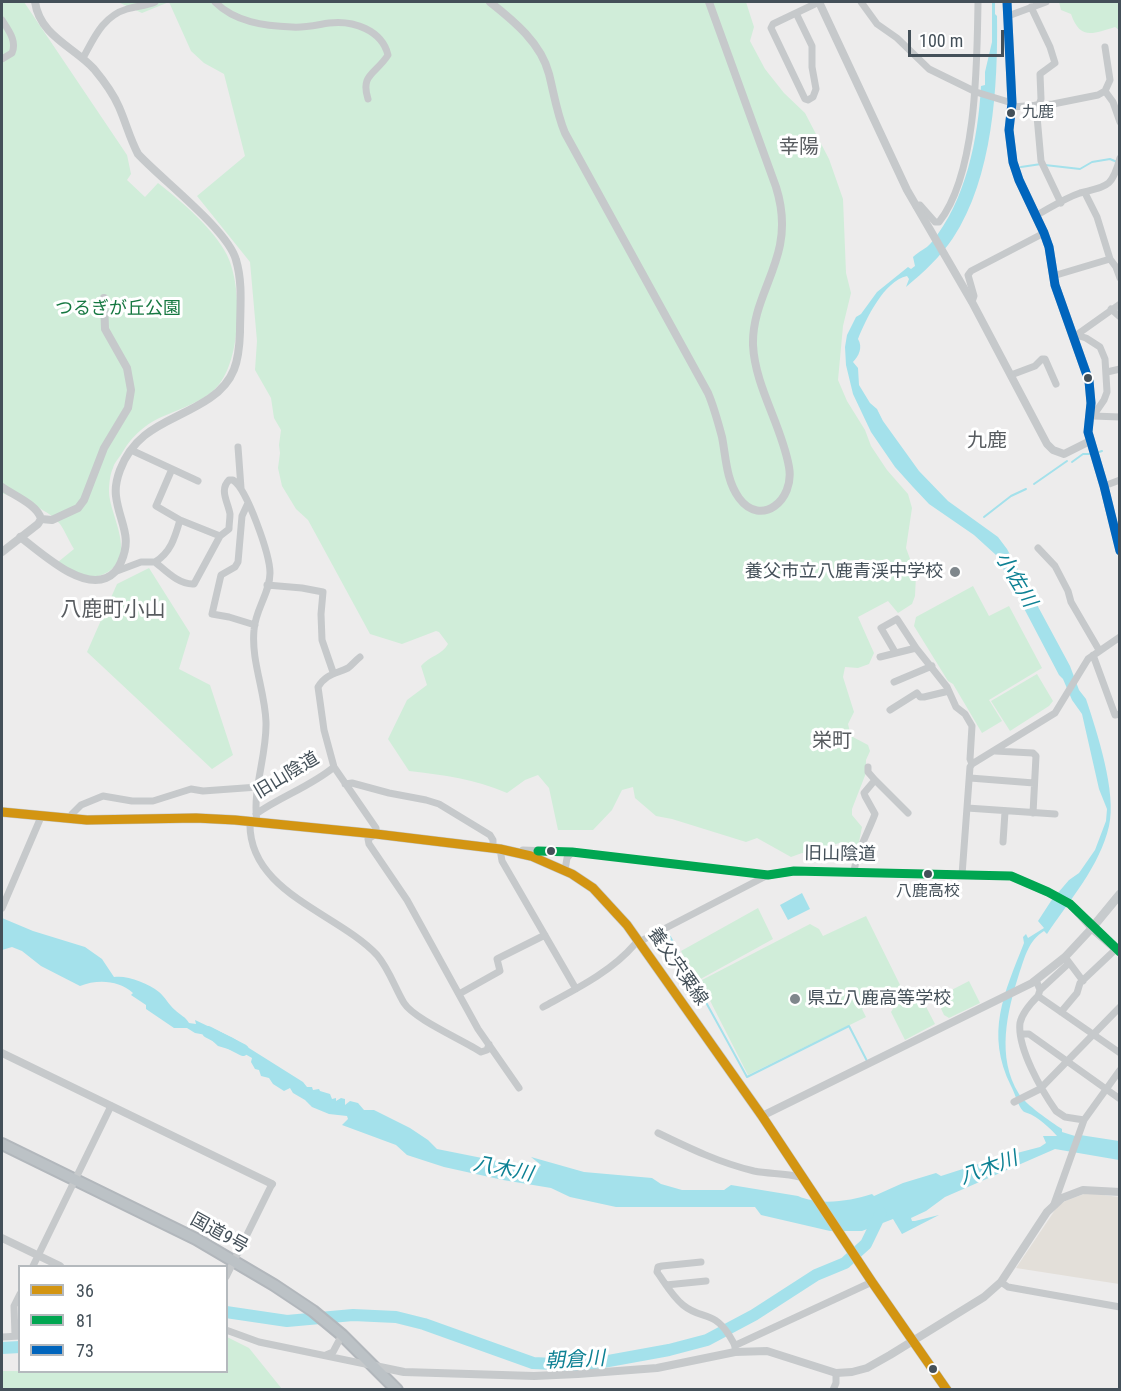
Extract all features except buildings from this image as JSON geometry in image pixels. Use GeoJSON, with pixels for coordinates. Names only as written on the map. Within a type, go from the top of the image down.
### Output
{"type":"FeatureCollection","features":[{"type":"Feature","properties":{"kind":"highway","name":"国道9号"},"geometry":{"type":"LineString","coordinates":[[2,1144],[235,1260],[313,1311],[342,1335],[397,1389]]}},
{"type":"Feature","properties":{"kind":"main road"},"geometry":{"type":"LineString","coordinates":[[1006,2],[1012,105],[1009,130],[1012,162],[1049,247],[1053,276],[1089,381],[1091,416],[1088,432],[1104,486],[1119,551]]}},
{"type":"Feature","properties":{"kind":"main road","name":"養父宍粟線"},"geometry":{"type":"LineString","coordinates":[[2,812],[41,817],[121,821],[196,818],[254,819],[497,849],[531,856],[565,870],[593,888],[610,904],[639,942],[762,1116],[800,1177],[947,1389]]}},
{"type":"Feature","properties":{"kind":"main road"},"geometry":{"type":"LineString","coordinates":[[1118,950],[1092,928],[1119,894]]}},
{"type":"Feature","properties":{"kind":"street"},"geometry":{"type":"LineString","coordinates":[[35,2],[37,12],[63,45],[83,58],[110,89],[138,154],[227,241],[237,261],[240,279],[240,348],[236,368],[215,394],[160,423],[137,441],[119,471],[116,496],[127,535],[127,548],[117,571]]}},
{"type":"Feature","properties":{"kind":"street"},"geometry":{"type":"LineString","coordinates":[[83,58],[99,30],[111,15],[155,2]]}},
{"type":"Feature","properties":{"kind":"street"},"geometry":{"type":"LineString","coordinates":[[215,2],[230,15],[244,20],[292,27],[346,23],[375,34],[386,45],[388,55],[366,80],[364,87],[368,99]]}},
{"type":"Feature","properties":{"kind":"street"},"geometry":{"type":"LineString","coordinates":[[490,2],[519,27],[544,60],[564,133],[708,393],[718,421],[734,490],[745,505],[760,510],[768,509],[782,501],[790,486],[789,466],[757,366],[753,345],[756,312],[780,246],[782,213],[776,187],[709,2]]}},
{"type":"Feature","properties":{"kind":"street"},"geometry":{"type":"LineString","coordinates":[[796,13],[812,46],[812,67],[816,89],[813,97],[806,99],[771,28],[773,24],[796,13],[819,2],[916,206],[972,302],[1047,444],[1053,450],[1064,454],[1090,441]]}},
{"type":"Feature","properties":{"kind":"street"},"geometry":{"type":"LineString","coordinates":[[861,2],[877,24],[892,34],[929,69],[975,92],[1012,105],[1038,105],[1098,95],[1104,91],[1110,80],[1106,47]]}},
{"type":"Feature","properties":{"kind":"street"},"geometry":{"type":"LineString","coordinates":[[916,206],[922,206],[937,223],[941,220],[951,201],[966,155],[975,92],[978,2]]}},
{"type":"Feature","properties":{"kind":"street"},"geometry":{"type":"LineString","coordinates":[[1008,16],[1046,2]]}},
{"type":"Feature","properties":{"kind":"street"},"geometry":{"type":"LineString","coordinates":[[1031,7],[1055,63],[1040,74],[1041,99],[1038,105],[1041,161],[1061,203]]}},
{"type":"Feature","properties":{"kind":"street"},"geometry":{"type":"LineString","coordinates":[[2,20],[15,46],[12,53],[2,59]]}},
{"type":"Feature","properties":{"kind":"street"},"geometry":{"type":"LineString","coordinates":[[1104,91],[1113,102],[1119,122]]}},
{"type":"Feature","properties":{"kind":"street"},"geometry":{"type":"LineString","coordinates":[[1036,215],[1085,193],[1102,189],[1109,183],[1116,171],[1119,158]]}},
{"type":"Feature","properties":{"kind":"street"},"geometry":{"type":"LineString","coordinates":[[1085,193],[1097,217],[1110,259],[1116,267],[1119,278]]}},
{"type":"Feature","properties":{"kind":"street"},"geometry":{"type":"LineString","coordinates":[[972,302],[974,296],[968,275],[971,271],[1044,233]]}},
{"type":"Feature","properties":{"kind":"street"},"geometry":{"type":"LineString","coordinates":[[1053,276],[1110,259]]}},
{"type":"Feature","properties":{"kind":"street"},"geometry":{"type":"LineString","coordinates":[[41,519],[52,520],[78,508],[84,500],[104,448],[128,408],[131,390],[127,368],[105,330],[104,298]]}},
{"type":"Feature","properties":{"kind":"street"},"geometry":{"type":"LineString","coordinates":[[1074,336],[1119,304]]}},
{"type":"Feature","properties":{"kind":"street"},"geometry":{"type":"LineString","coordinates":[[1111,309],[1119,317]]}},
{"type":"Feature","properties":{"kind":"street"},"geometry":{"type":"LineString","coordinates":[[1074,336],[1086,338],[1100,347],[1105,359],[1107,395],[1091,416]]}},
{"type":"Feature","properties":{"kind":"street"},"geometry":{"type":"LineString","coordinates":[[1011,375],[1035,366],[1045,359],[1056,384]]}},
{"type":"Feature","properties":{"kind":"street"},"geometry":{"type":"LineString","coordinates":[[1107,372],[1119,369]]}},
{"type":"Feature","properties":{"kind":"street"},"geometry":{"type":"LineString","coordinates":[[1091,416],[1119,417]]}},
{"type":"Feature","properties":{"kind":"street"},"geometry":{"type":"LineString","coordinates":[[238,447],[241,488]]}},
{"type":"Feature","properties":{"kind":"street"},"geometry":{"type":"LineString","coordinates":[[131,450],[198,481]]}},
{"type":"Feature","properties":{"kind":"street"},"geometry":{"type":"LineString","coordinates":[[172,469],[156,506],[180,520],[220,536]]}},
{"type":"Feature","properties":{"kind":"street"},"geometry":{"type":"LineString","coordinates":[[155,562],[187,585],[194,584],[220,536],[229,530],[230,519],[224,490],[225,483],[233,480],[241,488],[265,547],[270,573],[255,625],[256,655],[266,721],[266,750],[258,787]]}},
{"type":"Feature","properties":{"kind":"street"},"geometry":{"type":"LineString","coordinates":[[1104,486],[1119,480]]}},
{"type":"Feature","properties":{"kind":"street"},"geometry":{"type":"LineString","coordinates":[[2,487],[32,507],[40,514],[41,519],[38,524],[2,552]]}},
{"type":"Feature","properties":{"kind":"street"},"geometry":{"type":"LineString","coordinates":[[248,503],[242,516],[238,562],[235,567],[221,575],[212,614],[229,616],[255,625]]}},
{"type":"Feature","properties":{"kind":"street"},"geometry":{"type":"LineString","coordinates":[[20,537],[78,577],[92,581],[106,578],[141,562],[155,562],[164,556],[172,544],[180,520]]}},
{"type":"Feature","properties":{"kind":"street"},"geometry":{"type":"LineString","coordinates":[[1038,548],[1055,566],[1068,591],[1071,602],[1096,652],[1118,717]]}},
{"type":"Feature","properties":{"kind":"street"},"geometry":{"type":"LineString","coordinates":[[267,585],[323,592],[322,640],[333,672]]}},
{"type":"Feature","properties":{"kind":"street"},"geometry":{"type":"LineString","coordinates":[[895,652],[881,628],[897,619],[949,691],[956,707],[965,714],[972,726],[970,759],[972,764],[962,875]]}},
{"type":"Feature","properties":{"kind":"street"},"geometry":{"type":"LineString","coordinates":[[972,764],[1055,713],[1096,652],[1119,637]]}},
{"type":"Feature","properties":{"kind":"street"},"geometry":{"type":"LineString","coordinates":[[880,657],[916,648]]}},
{"type":"Feature","properties":{"kind":"street"},"geometry":{"type":"LineString","coordinates":[[334,767],[324,730],[318,687],[323,679],[333,672],[348,668],[360,657]]}},
{"type":"Feature","properties":{"kind":"street"},"geometry":{"type":"LineString","coordinates":[[894,682],[932,666]]}},
{"type":"Feature","properties":{"kind":"street"},"geometry":{"type":"LineString","coordinates":[[890,710],[917,693],[920,697],[924,697],[949,691]]}},
{"type":"Feature","properties":{"kind":"street"},"geometry":{"type":"LineString","coordinates":[[994,751],[1033,753],[1036,756],[1033,813]]}},
{"type":"Feature","properties":{"kind":"street","name":"旧山陰道"},"geometry":{"type":"LineString","coordinates":[[254,819],[268,806],[319,780],[334,767],[376,828],[376,834]]}},
{"type":"Feature","properties":{"kind":"street"},"geometry":{"type":"LineString","coordinates":[[868,767],[868,772],[908,813]]}},
{"type":"Feature","properties":{"kind":"street"},"geometry":{"type":"LineString","coordinates":[[970,778],[1034,783]]}},
{"type":"Feature","properties":{"kind":"street"},"geometry":{"type":"LineString","coordinates":[[854,872],[856,856],[875,814],[864,793],[875,780]]}},
{"type":"Feature","properties":{"kind":"street"},"geometry":{"type":"LineString","coordinates":[[345,784],[352,783],[388,794],[439,804],[490,835],[502,861],[576,989]]}},
{"type":"Feature","properties":{"kind":"street","name":"旧山陰道"},"geometry":{"type":"LineString","coordinates":[[71,819],[72,814],[81,805],[103,796],[132,801],[153,801],[191,789],[203,791],[258,787],[254,819]]}},
{"type":"Feature","properties":{"kind":"street"},"geometry":{"type":"LineString","coordinates":[[967,808],[1055,814]]}},
{"type":"Feature","properties":{"kind":"street"},"geometry":{"type":"LineString","coordinates":[[1003,842],[1005,812]]}},
{"type":"Feature","properties":{"kind":"street"},"geometry":{"type":"LineString","coordinates":[[2,908],[41,817]]}},
{"type":"Feature","properties":{"kind":"street"},"geometry":{"type":"LineString","coordinates":[[254,819],[254,853],[273,877],[292,896],[326,917],[377,956],[405,1005],[425,1021],[481,1052],[487,1050],[489,1044]]}},
{"type":"Feature","properties":{"kind":"street"},"geometry":{"type":"LineString","coordinates":[[376,834],[368,839],[369,844],[407,900],[478,1029],[519,1088]]}},
{"type":"Feature","properties":{"kind":"street","name":"旧山陰道"},"geometry":{"type":"LineString","coordinates":[[497,849],[572,852],[768,875],[794,871],[1011,876],[1070,904],[1092,928]]}},
{"type":"Feature","properties":{"kind":"street"},"geometry":{"type":"LineString","coordinates":[[565,870],[567,858],[572,852]]}},
{"type":"Feature","properties":{"kind":"street"},"geometry":{"type":"LineString","coordinates":[[543,1007],[611,967],[639,942],[768,875]]}},
{"type":"Feature","properties":{"kind":"street"},"geometry":{"type":"LineString","coordinates":[[762,1116],[1034,982],[1066,959],[1092,928]]}},
{"type":"Feature","properties":{"kind":"street"},"geometry":{"type":"LineString","coordinates":[[459,994],[500,971],[497,959],[545,935]]}},
{"type":"Feature","properties":{"kind":"street"},"geometry":{"type":"LineString","coordinates":[[1061,1012],[1077,993],[1083,981],[1118,950]]}},
{"type":"Feature","properties":{"kind":"street"},"geometry":{"type":"LineString","coordinates":[[1066,959],[1083,981]]}},
{"type":"Feature","properties":{"kind":"street"},"geometry":{"type":"LineString","coordinates":[[1066,959],[1067,965],[1029,1006],[1020,1022],[1021,1034],[1024,1049],[1041,1088],[1052,1106],[1060,1114],[1083,1120]]}},
{"type":"Feature","properties":{"kind":"street"},"geometry":{"type":"LineString","coordinates":[[1034,982],[1039,993],[1061,1012],[1119,1053]]}},
{"type":"Feature","properties":{"kind":"street"},"geometry":{"type":"LineString","coordinates":[[1014,1102],[1041,1088],[1119,1007]]}},
{"type":"Feature","properties":{"kind":"street"},"geometry":{"type":"LineString","coordinates":[[1021,1034],[1029,1034],[1119,1099]]}},
{"type":"Feature","properties":{"kind":"street"},"geometry":{"type":"LineString","coordinates":[[2,1053],[272,1184],[228,1273]]}},
{"type":"Feature","properties":{"kind":"street"},"geometry":{"type":"LineString","coordinates":[[735,1349],[767,1351],[836,1372],[852,1372],[867,1368],[984,1297],[1001,1282],[1054,1204],[1083,1120],[1119,1070]]}},
{"type":"Feature","properties":{"kind":"street"},"geometry":{"type":"LineString","coordinates":[[34,1265],[111,1106]]}},
{"type":"Feature","properties":{"kind":"street"},"geometry":{"type":"LineString","coordinates":[[658,1133],[702,1154],[738,1167],[800,1177]]}},
{"type":"Feature","properties":{"kind":"street"},"geometry":{"type":"LineString","coordinates":[[1063,1182],[1070,1194]]}},
{"type":"Feature","properties":{"kind":"street"},"geometry":{"type":"LineString","coordinates":[[1054,1204],[1070,1194],[1090,1189],[1119,1192]]}},
{"type":"Feature","properties":{"kind":"street"},"geometry":{"type":"LineString","coordinates":[[2,1238],[58,1265]]}},
{"type":"Feature","properties":{"kind":"street"},"geometry":{"type":"LineString","coordinates":[[701,1262],[675,1264],[658,1268],[657,1272],[685,1307],[708,1315],[722,1324],[735,1349]]}},
{"type":"Feature","properties":{"kind":"street"},"geometry":{"type":"LineString","coordinates":[[228,1331],[259,1342],[404,1372],[534,1376],[657,1368],[735,1349],[870,1280]]}},
{"type":"Feature","properties":{"kind":"street"},"geometry":{"type":"LineString","coordinates":[[666,1285],[706,1281]]}},
{"type":"Feature","properties":{"kind":"street"},"geometry":{"type":"LineString","coordinates":[[1001,1282],[1008,1287],[1119,1307]]}},
{"type":"Feature","properties":{"kind":"street"},"geometry":{"type":"LineString","coordinates":[[2,1336],[17,1336],[14,1306],[18,1298]]}},
{"type":"Feature","properties":{"kind":"street"},"geometry":{"type":"LineString","coordinates":[[326,1355],[333,1352],[342,1335]]}},
{"type":"Feature","properties":{"kind":"street"},"geometry":{"type":"LineString","coordinates":[[833,1389],[836,1383],[836,1372]]}},
{"type":"Feature","properties":{"kind":"shaded area"},"geometry":{"type":"Polygon","coordinates":[[[1087,1193],[1119,1197],[1119,1284],[1016,1268],[1057,1207],[1065,1201],[1087,1193]]]}},
{"type":"Feature","properties":{"kind":"green space","name":"つるぎが丘公園"},"geometry":{"type":"Polygon","coordinates":[[[2,2],[24,2],[127,155],[131,174],[127,180],[145,197],[158,183],[196,216],[214,235],[227,255],[236,286],[235,345],[223,378],[214,390],[202,399],[143,428],[114,464],[109,491],[121,544],[120,555],[116,564],[101,575],[82,575],[58,562],[74,549],[62,527],[48,513],[2,493],[2,2]]]}},
{"type":"Feature","properties":{"kind":"green space"},"geometry":{"type":"Polygon","coordinates":[[[118,2],[169,2],[142,13],[118,2]]]}},
{"type":"Feature","properties":{"kind":"green space"},"geometry":{"type":"Polygon","coordinates":[[[169,2],[746,2],[754,27],[750,41],[765,69],[784,93],[805,113],[829,159],[843,199],[846,273],[851,293],[843,326],[838,380],[871,446],[887,470],[908,494],[912,508],[906,548],[916,575],[915,596],[912,604],[898,613],[888,601],[858,617],[874,653],[869,664],[858,668],[845,667],[843,677],[854,712],[848,724],[851,736],[868,745],[870,751],[866,760],[866,773],[852,809],[852,815],[862,827],[858,847],[843,842],[832,845],[833,855],[802,853],[791,857],[757,838],[746,842],[656,816],[635,798],[633,787],[622,790],[612,810],[593,830],[558,830],[549,788],[538,775],[525,780],[507,793],[471,781],[409,771],[388,739],[407,700],[427,685],[421,666],[448,644],[436,631],[402,644],[370,634],[308,520],[296,509],[282,486],[278,468],[281,430],[274,418],[271,398],[255,370],[257,341],[250,262],[197,196],[245,156],[224,74],[204,63],[191,51],[169,2]]]}},
{"type":"Feature","properties":{"kind":"green space"},"geometry":{"type":"Polygon","coordinates":[[[1059,2],[1119,2],[1119,30],[1115,27],[1093,33],[1083,31],[1078,28],[1071,14],[1061,10],[1059,2]]]}},
{"type":"Feature","properties":{"kind":"green space"},"geometry":{"type":"Polygon","coordinates":[[[149,568],[190,633],[179,669],[210,685],[233,755],[212,769],[87,652],[117,584],[149,568]]]}},
{"type":"Feature","properties":{"kind":"green space"},"geometry":{"type":"Polygon","coordinates":[[[973,586],[989,616],[1009,606],[1042,668],[989,700],[1002,721],[982,733],[953,684],[948,681],[914,626],[916,617],[973,586]]]}},
{"type":"Feature","properties":{"kind":"green space"},"geometry":{"type":"Polygon","coordinates":[[[1037,674],[1053,701],[1049,706],[1010,731],[991,701],[1037,674]]]}},
{"type":"Feature","properties":{"kind":"green space"},"geometry":{"type":"Polygon","coordinates":[[[758,908],[773,939],[697,981],[681,951],[758,908]]]}},
{"type":"Feature","properties":{"kind":"green space","name":"県立八鹿高等学校"},"geometry":{"type":"Polygon","coordinates":[[[866,916],[902,989],[862,1009],[866,1017],[748,1075],[700,981],[810,924],[819,929],[823,936],[866,916]]]}},
{"type":"Feature","properties":{"kind":"green space"},"geometry":{"type":"Polygon","coordinates":[[[969,981],[980,1003],[949,1018],[944,1015],[936,998],[969,981]]]}},
{"type":"Feature","properties":{"kind":"green space"},"geometry":{"type":"Polygon","coordinates":[[[919,993],[935,1024],[905,1040],[891,1012],[896,1004],[919,993]]]}},
{"type":"Feature","properties":{"kind":"green space"},"geometry":{"type":"Polygon","coordinates":[[[228,1338],[249,1348],[282,1389],[2,1389],[2,1371],[18,1371],[18,1373],[228,1373],[228,1338]]]}},
{"type":"Feature","properties":{"kind":"water","name":"小佐川"},"geometry":{"type":"Polygon","coordinates":[[[992,2],[995,2],[997,16],[994,101],[985,160],[977,188],[953,238],[937,258],[906,287],[909,279],[907,276],[899,279],[883,293],[858,339],[860,351],[853,362],[858,368],[859,385],[919,471],[948,501],[998,537],[1007,549],[1070,666],[1079,690],[1086,699],[1108,780],[1111,812],[1109,826],[1099,855],[1083,883],[1047,934],[1044,931],[1039,935],[1028,950],[1011,1004],[1006,1050],[1012,1080],[1027,1103],[1062,1129],[1062,1132],[1075,1136],[1119,1141],[1119,1160],[1055,1149],[945,1197],[926,1211],[911,1218],[915,1221],[939,1215],[902,1234],[893,1219],[862,1231],[830,1231],[761,1215],[755,1207],[616,1207],[570,1197],[551,1188],[444,1167],[407,1155],[396,1145],[342,1125],[348,1119],[347,1116],[329,1114],[312,1107],[293,1093],[290,1088],[284,1091],[273,1084],[269,1078],[261,1076],[259,1070],[255,1069],[251,1062],[252,1058],[245,1054],[218,1046],[206,1035],[195,1033],[187,1028],[174,1028],[146,1009],[146,1005],[121,985],[93,982],[80,986],[41,966],[22,951],[12,947],[2,950],[2,918],[33,931],[85,947],[102,959],[114,977],[131,978],[149,986],[161,994],[189,1023],[196,1024],[195,1020],[233,1038],[303,1082],[307,1087],[312,1087],[313,1090],[319,1089],[330,1094],[332,1099],[336,1098],[336,1101],[341,1098],[345,1099],[345,1105],[350,1101],[358,1103],[364,1110],[374,1110],[410,1128],[437,1149],[537,1169],[541,1165],[531,1157],[584,1172],[652,1178],[661,1184],[682,1190],[724,1190],[731,1185],[825,1202],[854,1199],[872,1194],[874,1196],[903,1183],[936,1173],[941,1176],[1040,1147],[1046,1143],[1043,1136],[1057,1136],[1039,1119],[1023,1111],[1020,1106],[1003,1067],[998,1031],[1004,997],[1024,943],[1023,937],[1026,934],[1028,938],[1044,928],[1038,921],[1051,901],[1069,880],[1079,873],[1095,850],[1106,821],[1107,809],[1099,789],[1082,714],[1072,700],[996,555],[974,535],[929,504],[895,467],[871,432],[853,394],[846,365],[847,335],[856,317],[861,314],[877,292],[908,267],[911,269],[915,266],[913,257],[929,245],[943,226],[961,189],[973,148],[981,86],[985,85],[985,72],[992,42],[992,2]]]}},
{"type":"Feature","properties":{"kind":"water"},"geometry":{"type":"Polygon","coordinates":[[[802,893],[810,909],[788,920],[780,905],[802,893]]]}},
{"type":"Feature","properties":{"kind":"waterway"},"geometry":{"type":"LineString","coordinates":[[1045,165],[1080,169],[1092,162],[1110,159],[1117,162]]}},
{"type":"Feature","properties":{"kind":"waterway"},"geometry":{"type":"LineString","coordinates":[[1021,167],[1041,164]]}},
{"type":"Feature","properties":{"kind":"waterway"},"geometry":{"type":"LineString","coordinates":[[1072,462],[1083,454],[1091,454]]}},
{"type":"Feature","properties":{"kind":"waterway"},"geometry":{"type":"LineString","coordinates":[[1034,484],[1067,461]]}},
{"type":"Feature","properties":{"kind":"waterway"},"geometry":{"type":"LineString","coordinates":[[984,517],[1011,496],[1026,489]]}},
{"type":"Feature","properties":{"kind":"waterway"},"geometry":{"type":"LineString","coordinates":[[669,935],[747,1077],[849,1026],[867,1061]]}},
{"type":"Feature","properties":{"kind":"waterway","name":"八木川"},"geometry":{"type":"LineString","coordinates":[[208,1032],[243,1050]]}},
{"type":"Feature","properties":{"kind":"waterway","name":"朝倉川"},"geometry":{"type":"LineString","coordinates":[[228,1312],[287,1321],[353,1315],[396,1317],[424,1324],[533,1363],[576,1365],[603,1362],[669,1350],[707,1340],[754,1315],[816,1275],[845,1263],[866,1244],[881,1213]]}},
{"type":"Feature","properties":{"kind":"waterway","name":"朝倉川"},"geometry":{"type":"LineString","coordinates":[[2,1348],[18,1347]]}},
{"type":"Feature","properties":{"kind":"transit line","name":"73"},"geometry":{"type":"LineString","coordinates":[[1007,2],[1012,103],[1009,130],[1013,162],[1049,247],[1055,285],[1089,381],[1091,403],[1088,432],[1120,551]]}},
{"type":"Feature","properties":{"kind":"transit line","name":"36"},"geometry":{"type":"LineString","coordinates":[[2,812],[87,820],[196,818],[235,820],[376,834],[500,849],[531,856],[572,874],[593,888],[627,925],[762,1116],[947,1390]]}},
{"type":"Feature","properties":{"kind":"transit line","name":"81"},"geometry":{"type":"LineString","coordinates":[[538,851],[572,852],[768,875],[794,871],[1011,876],[1070,904],[1120,952]]}},
{"type":"Feature","properties":{"kind":"place","name":"九鹿"},"geometry":{"type":"Point","coordinates":[1011,113]}},
{"type":"Feature","properties":{"kind":"place","name":"養父市立八鹿青渓中学校"},"geometry":{"type":"Point","coordinates":[955,572]}},
{"type":"Feature","properties":{"kind":"place","name":"八鹿高校"},"geometry":{"type":"Point","coordinates":[928,874]}},
{"type":"Feature","properties":{"kind":"place","name":"県立八鹿高等学校"},"geometry":{"type":"Point","coordinates":[795,999]}},
{"type":"Feature","properties":{"kind":"district","name":"幸陽"},"geometry":{"type":"Point","coordinates":[799,148]}},
{"type":"Feature","properties":{"kind":"district","name":"九鹿"},"geometry":{"type":"Point","coordinates":[987,442]}},
{"type":"Feature","properties":{"kind":"district","name":"八鹿町小山"},"geometry":{"type":"Point","coordinates":[113,611]}},
{"type":"Feature","properties":{"kind":"district","name":"栄町"},"geometry":{"type":"Point","coordinates":[832,742]}}]}
